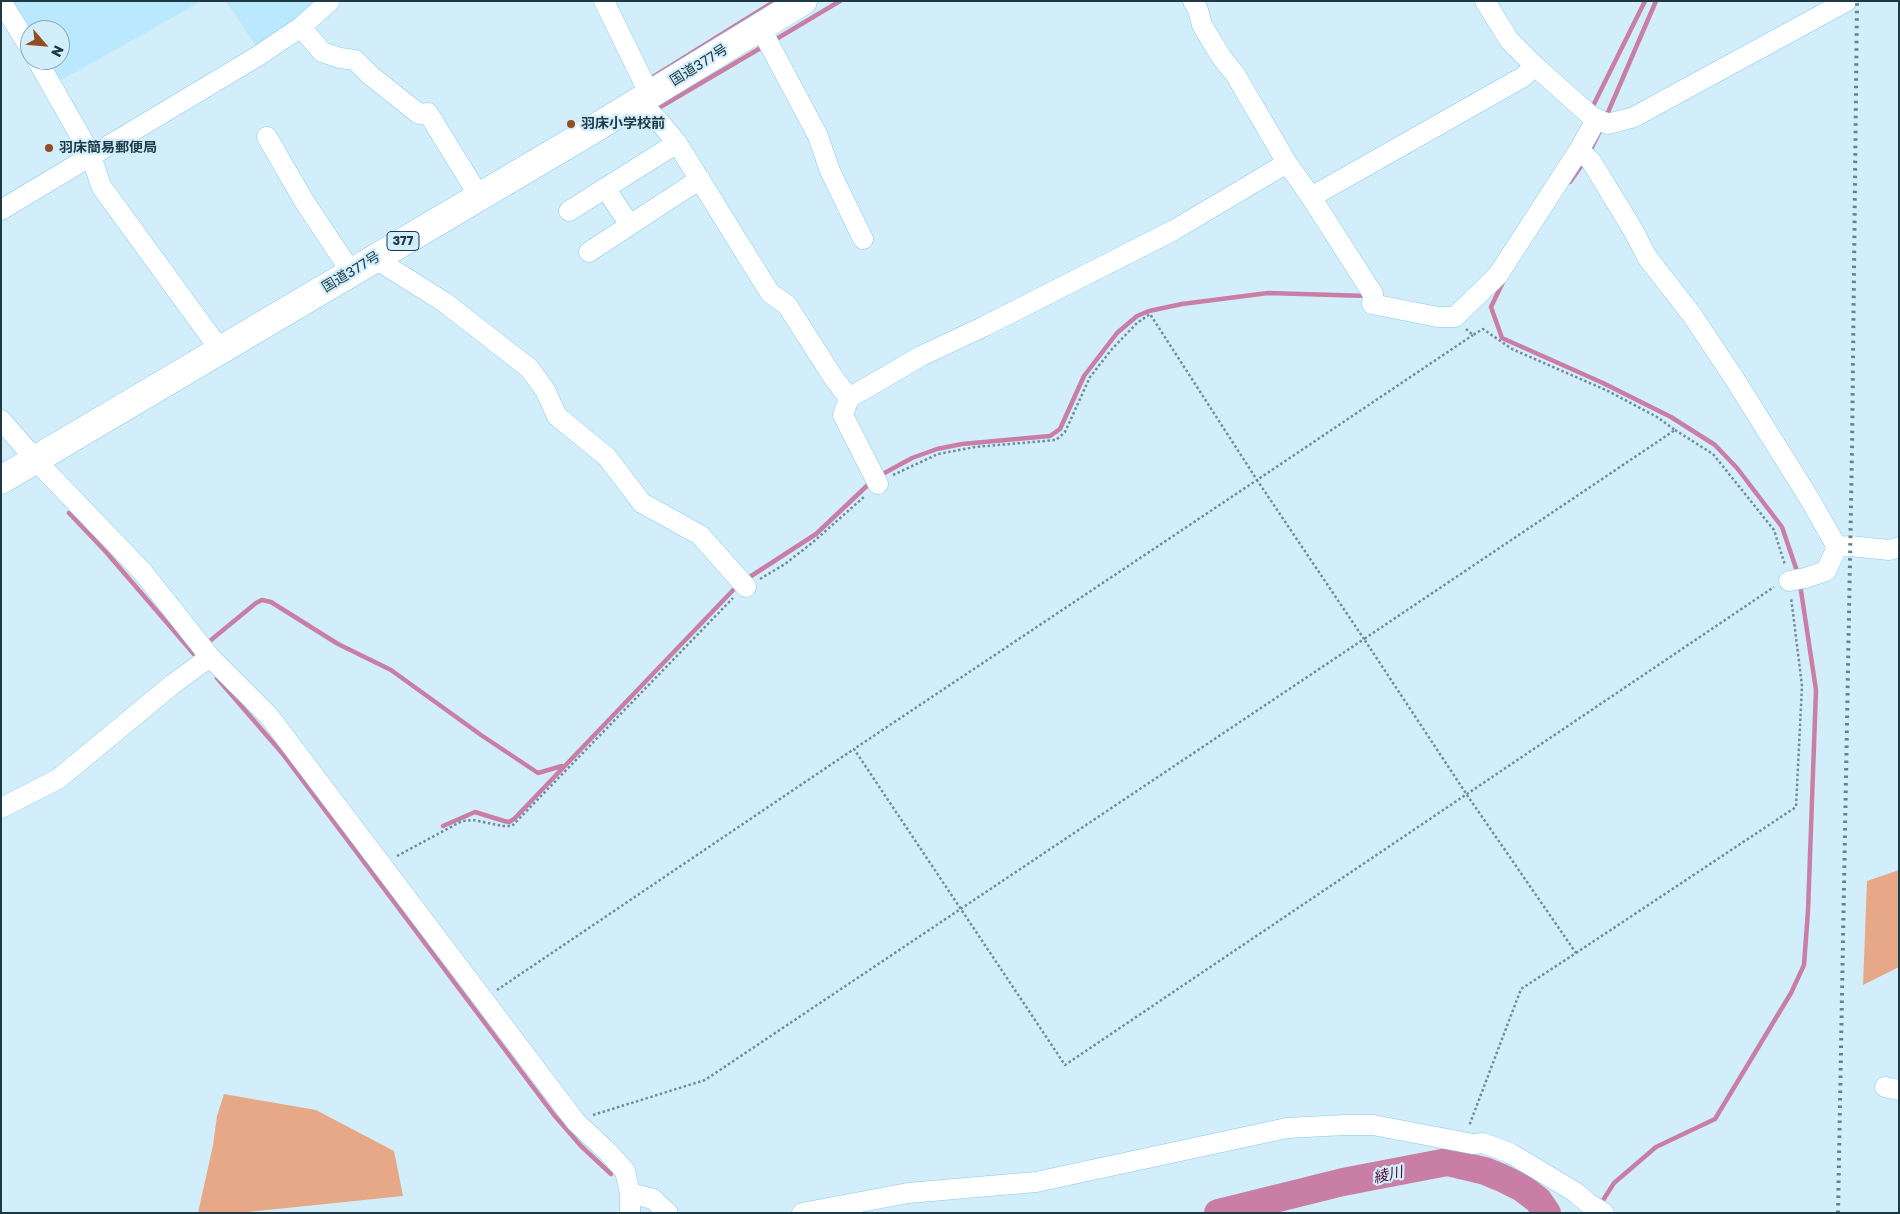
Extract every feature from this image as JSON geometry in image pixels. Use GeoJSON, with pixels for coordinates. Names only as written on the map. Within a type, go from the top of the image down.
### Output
{"type":"FeatureCollection","features":[{"type":"Feature","properties":{"kind":"highway","name":"国道377号"},"geometry":{"type":"LineString","coordinates":[[1,480],[644,99],[766,38],[803,1]]}},
{"type":"Feature","properties":{"kind":"street"},"geometry":{"type":"LineString","coordinates":[[1,1],[20,30]]}},
{"type":"Feature","properties":{"kind":"street"},"geometry":{"type":"LineString","coordinates":[[1,210],[258,56],[301,27],[330,1]]}},
{"type":"Feature","properties":{"kind":"street"},"geometry":{"type":"LineString","coordinates":[[604,1],[644,99],[677,143],[770,293],[787,305],[849,398]]}},
{"type":"Feature","properties":{"kind":"street"},"geometry":{"type":"LineString","coordinates":[[1193,1],[1198,10],[1202,25],[1222,58],[1235,74],[1287,163],[1311,197],[1372,296],[1372,304],[1438,317],[1455,317],[1498,275],[1585,156],[1596,119]]}},
{"type":"Feature","properties":{"kind":"street"},"geometry":{"type":"LineString","coordinates":[[1485,1],[1509,40],[1535,66],[1596,119],[1634,117],[1847,1]]}},
{"type":"Feature","properties":{"kind":"street"},"geometry":{"type":"LineString","coordinates":[[301,27],[322,52],[340,58],[355,60],[370,75],[419,114],[428,113],[479,196]]}},
{"type":"Feature","properties":{"kind":"street"},"geometry":{"type":"LineString","coordinates":[[766,38],[818,136],[830,171],[864,239]]}},
{"type":"Feature","properties":{"kind":"street"},"geometry":{"type":"LineString","coordinates":[[1311,197],[1523,77],[1535,66]]}},
{"type":"Feature","properties":{"kind":"street"},"geometry":{"type":"LineString","coordinates":[[43,70],[91,155],[101,186],[213,340],[219,351]]}},
{"type":"Feature","properties":{"kind":"street"},"geometry":{"type":"LineString","coordinates":[[267,137],[304,201],[350,272]]}},
{"type":"Feature","properties":{"kind":"street"},"geometry":{"type":"LineString","coordinates":[[569,211],[677,143]]}},
{"type":"Feature","properties":{"kind":"street"},"geometry":{"type":"LineString","coordinates":[[1585,156],[1633,230],[1647,257],[1688,309],[1734,378],[1809,498],[1837,548]]}},
{"type":"Feature","properties":{"kind":"street"},"geometry":{"type":"LineString","coordinates":[[876,481],[843,415],[849,398],[921,356],[986,326],[1174,230],[1287,163]]}},
{"type":"Feature","properties":{"kind":"street"},"geometry":{"type":"LineString","coordinates":[[589,252],[700,179]]}},
{"type":"Feature","properties":{"kind":"street"},"geometry":{"type":"LineString","coordinates":[[605,188],[630,225]]}},
{"type":"Feature","properties":{"kind":"street"},"geometry":{"type":"LineString","coordinates":[[374,258],[444,302],[529,368],[545,390],[557,416],[607,457],[642,503],[700,535],[743,584]]}},
{"type":"Feature","properties":{"kind":"street"},"geometry":{"type":"LineString","coordinates":[[1,420],[142,571],[205,661],[270,716],[380,865],[576,1122],[626,1171],[630,1204],[653,1199],[668,1213]]}},
{"type":"Feature","properties":{"kind":"street"},"geometry":{"type":"LineString","coordinates":[[1837,548],[1850,546],[1889,550],[1899,547]]}},
{"type":"Feature","properties":{"kind":"street"},"geometry":{"type":"LineString","coordinates":[[1797,580],[1826,571],[1837,548]]}},
{"type":"Feature","properties":{"kind":"street"},"geometry":{"type":"LineString","coordinates":[[1,808],[58,779],[205,661]]}},
{"type":"Feature","properties":{"kind":"street"},"geometry":{"type":"LineString","coordinates":[[802,1213],[908,1193],[1036,1182],[1288,1128],[1373,1125],[1472,1144],[1484,1143],[1510,1153],[1575,1192],[1599,1209]]}},
{"type":"Feature","properties":{"kind":"path"},"geometry":{"type":"LineString","coordinates":[[380,865],[462,821],[473,820],[502,826],[512,826],[726,604],[743,584],[785,564],[812,544],[876,481],[938,454],[975,447],[1056,440],[1065,432],[1090,377],[1136,323],[1150,314],[1257,480],[1467,795],[1576,953]]}},
{"type":"Feature","properties":{"kind":"path"},"geometry":{"type":"LineString","coordinates":[[1455,317],[1472,335]]}},
{"type":"Feature","properties":{"kind":"path"},"geometry":{"type":"LineString","coordinates":[[483,1000],[854,749],[1472,335],[1484,329],[1512,349],[1608,391],[1657,417],[1713,454],[1774,530],[1797,580],[1802,686],[1796,807],[1521,989],[1463,1142]]}},
{"type":"Feature","properties":{"kind":"path"},"geometry":{"type":"LineString","coordinates":[[576,1122],[601,1112],[705,1080],[1676,430]]}},
{"type":"Feature","properties":{"kind":"path"},"geometry":{"type":"LineString","coordinates":[[854,749],[1065,1064],[1779,584],[1797,580]]}},
{"type":"Feature","properties":{"kind":"shaded area"},"geometry":{"type":"Polygon","coordinates":[[[9,1],[202,1],[58,82],[50,70],[70,70],[70,20],[23,20],[9,1]]]}},
{"type":"Feature","properties":{"kind":"shaded area"},"geometry":{"type":"Polygon","coordinates":[[[226,1],[311,1],[313,7],[258,49],[226,1]]]}},
{"type":"Feature","properties":{"kind":"shaded area"},"geometry":{"type":"Polygon","coordinates":[[[1899,870],[1899,967],[1863,985],[1867,881],[1899,870]]]}},
{"type":"Feature","properties":{"kind":"shaded area"},"geometry":{"type":"Polygon","coordinates":[[[224,1094],[316,1110],[394,1151],[403,1196],[238,1213],[198,1213],[213,1145],[217,1116],[224,1094]]]}},
{"type":"Feature","properties":{"kind":"waterway"},"geometry":{"type":"LineString","coordinates":[[653,77],[775,1]]}},
{"type":"Feature","properties":{"kind":"waterway"},"geometry":{"type":"LineString","coordinates":[[773,41],[840,1]]}},
{"type":"Feature","properties":{"kind":"waterway"},"geometry":{"type":"LineString","coordinates":[[1591,110],[1645,1]]}},
{"type":"Feature","properties":{"kind":"waterway"},"geometry":{"type":"LineString","coordinates":[[1606,117],[1656,1]]}},
{"type":"Feature","properties":{"kind":"waterway"},"geometry":{"type":"LineString","coordinates":[[657,109],[764,46]]}},
{"type":"Feature","properties":{"kind":"waterway"},"geometry":{"type":"LineString","coordinates":[[1589,153],[1600,131]]}},
{"type":"Feature","properties":{"kind":"waterway"},"geometry":{"type":"LineString","coordinates":[[1570,182],[1584,162]]}},
{"type":"Feature","properties":{"kind":"waterway"},"geometry":{"type":"LineString","coordinates":[[1503,282],[1491,307],[1502,338],[1603,383],[1671,417],[1715,445],[1737,468],[1782,527],[1798,574]]}},
{"type":"Feature","properties":{"kind":"waterway"},"geometry":{"type":"LineString","coordinates":[[879,476],[912,458],[937,449],[962,444],[1050,436],[1060,429],[1084,376],[1117,333],[1137,316],[1149,311],[1182,304],[1268,293],[1368,296]]}},
{"type":"Feature","properties":{"kind":"waterway"},"geometry":{"type":"LineString","coordinates":[[745,580],[816,534],[871,482]]}},
{"type":"Feature","properties":{"kind":"waterway"},"geometry":{"type":"LineString","coordinates":[[69,513],[106,552],[199,660]]}},
{"type":"Feature","properties":{"kind":"waterway"},"geometry":{"type":"LineString","coordinates":[[1600,1205],[1614,1183],[1656,1147],[1715,1119],[1791,993],[1804,965],[1808,911],[1816,690],[1800,584]]}},
{"type":"Feature","properties":{"kind":"waterway"},"geometry":{"type":"LineString","coordinates":[[443,826],[475,812],[509,822],[514,819],[737,586]]}},
{"type":"Feature","properties":{"kind":"waterway"},"geometry":{"type":"LineString","coordinates":[[211,640],[256,603],[262,600],[271,602],[338,644],[391,670],[481,735],[538,773],[562,766]]}},
{"type":"Feature","properties":{"kind":"waterway"},"geometry":{"type":"LineString","coordinates":[[217,678],[282,753],[554,1115],[581,1146],[611,1174]]}},
{"type":"Feature","properties":{"kind":"waterway","name":"綾川"},"geometry":{"type":"LineString","coordinates":[[1218,1213],[1343,1182],[1447,1162],[1485,1171],[1522,1188],[1538,1200],[1547,1213]]}},
{"type":"Feature","properties":{"kind":"railway"},"geometry":{"type":"LineString","coordinates":[[1838,1213],[1852,451],[1857,1]]}},
{"type":"Feature","properties":{"kind":"place","name":"羽床小学校前"},"geometry":{"type":"Point","coordinates":[571,124]}},
{"type":"Feature","properties":{"kind":"place","name":"羽床簡易郵便局"},"geometry":{"type":"Point","coordinates":[49,148]}}]}
